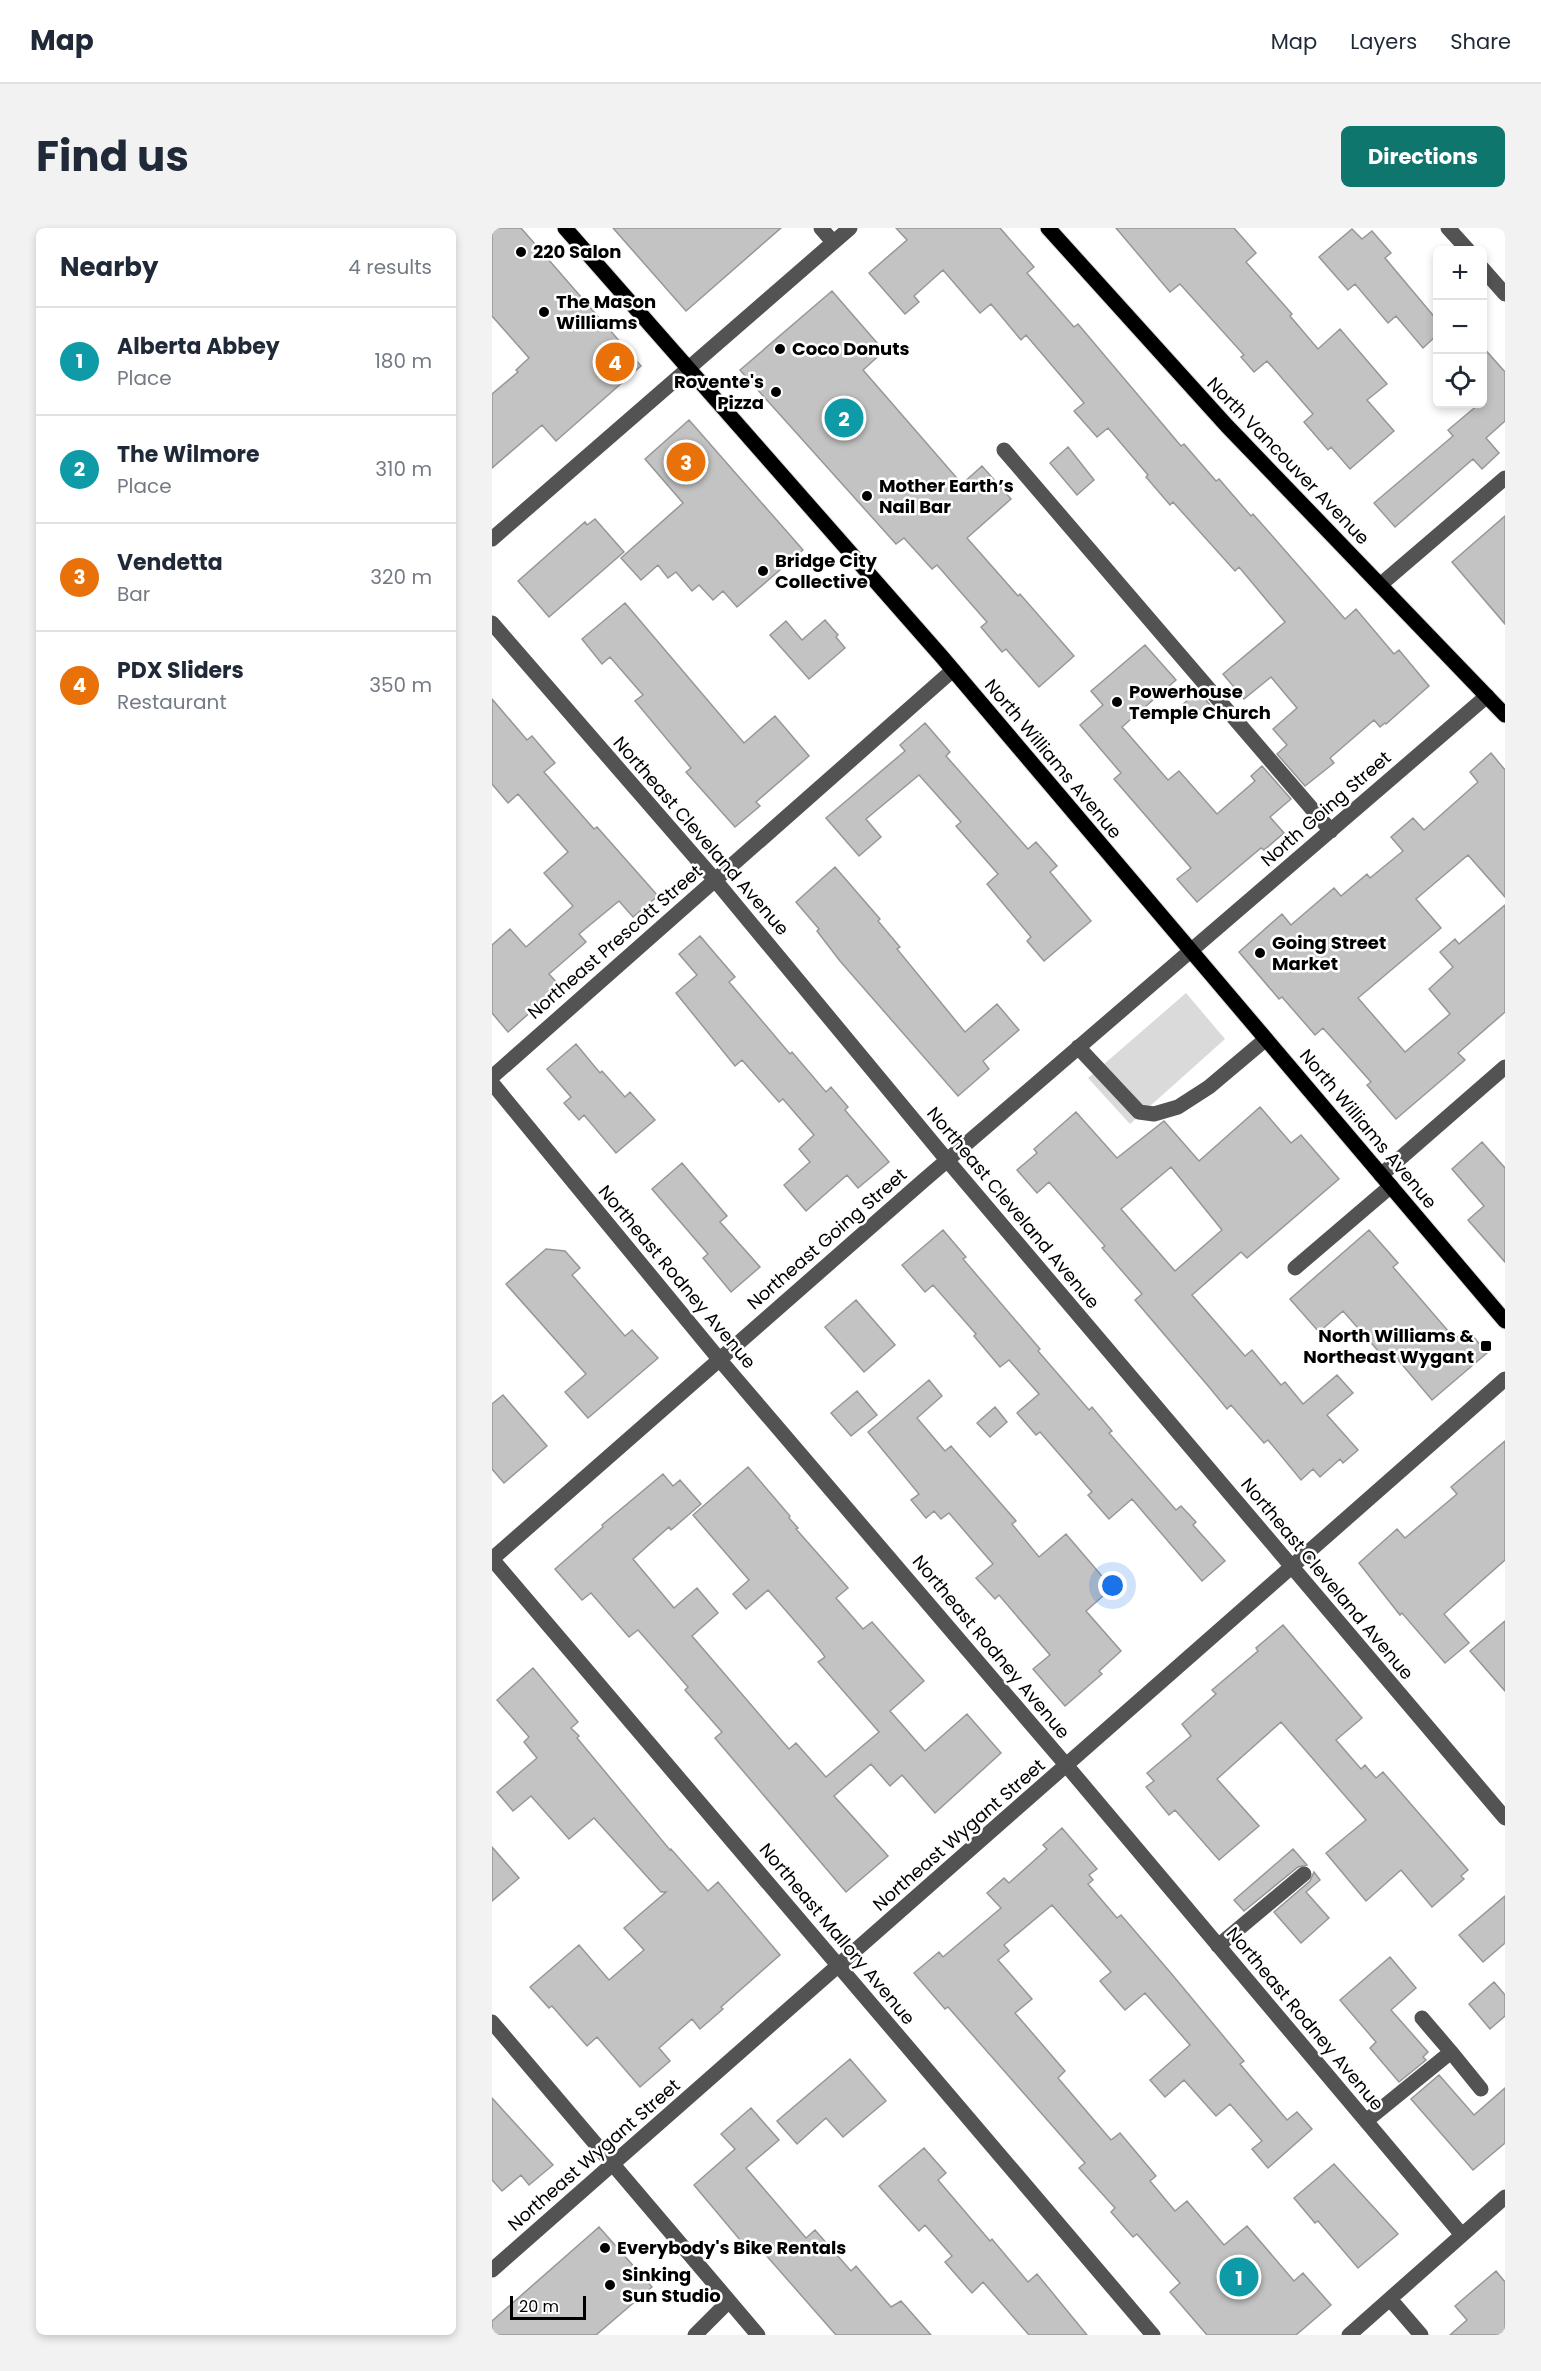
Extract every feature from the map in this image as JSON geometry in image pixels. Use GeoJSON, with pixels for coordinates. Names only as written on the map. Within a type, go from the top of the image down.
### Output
{"type":"FeatureCollection","features":[{"type":"Feature","properties":{"kind":"main road","name":"North Williams Avenue"},"geometry":{"type":"LineString","coordinates":[[564,228],[953,670],[1505,1321]]}},
{"type":"Feature","properties":{"kind":"main road","name":"North Vancouver Avenue"},"geometry":{"type":"LineString","coordinates":[[1048,228],[1227,426],[1505,715]]}},
{"type":"Feature","properties":{"kind":"street"},"geometry":{"type":"LineString","coordinates":[[821,228],[833,242]]}},
{"type":"Feature","properties":{"kind":"street"},"geometry":{"type":"LineString","coordinates":[[492,539],[850,228]]}},
{"type":"Feature","properties":{"kind":"street"},"geometry":{"type":"LineString","coordinates":[[1448,228],[1464,246]]}},
{"type":"Feature","properties":{"kind":"street"},"geometry":{"type":"LineString","coordinates":[[1487,273],[1505,294]]}},
{"type":"Feature","properties":{"kind":"street"},"geometry":{"type":"LineString","coordinates":[[1004,450],[1331,831]]}},
{"type":"Feature","properties":{"kind":"street"},"geometry":{"type":"LineString","coordinates":[[1380,585],[1505,478]]}},
{"type":"Feature","properties":{"kind":"street","name":"Northeast Cleveland Avenue"},"geometry":{"type":"LineString","coordinates":[[492,623],[715,880],[947,1160],[1505,1818]]}},
{"type":"Feature","properties":{"kind":"street","name":"Northeast Prescott Street"},"geometry":{"type":"LineString","coordinates":[[492,1077],[953,670]]}},
{"type":"Feature","properties":{"kind":"street","name":"North Going Street"},"geometry":{"type":"LineString","coordinates":[[1191,951],[1487,696]]}},
{"type":"Feature","properties":{"kind":"street","name":"Northeast Going Street"},"geometry":{"type":"LineString","coordinates":[[492,1559],[947,1160],[1191,951]]}},
{"type":"Feature","properties":{"kind":"street"},"geometry":{"type":"LineString","coordinates":[[1078,1047],[1139,1112],[1154,1114],[1178,1107],[1209,1087],[1266,1039]]}},
{"type":"Feature","properties":{"kind":"street"},"geometry":{"type":"LineString","coordinates":[[1295,1268],[1505,1066]]}},
{"type":"Feature","properties":{"kind":"street","name":"Northeast Rodney Avenue"},"geometry":{"type":"LineString","coordinates":[[492,1083],[720,1359],[1462,2235]]}},
{"type":"Feature","properties":{"kind":"street","name":"Northeast Wygant Street"},"geometry":{"type":"LineString","coordinates":[[492,2270],[1505,1379]]}},
{"type":"Feature","properties":{"kind":"street","name":"Northeast Mallory Avenue"},"geometry":{"type":"LineString","coordinates":[[492,1559],[1153,2335]]}},
{"type":"Feature","properties":{"kind":"street"},"geometry":{"type":"LineString","coordinates":[[1218,1946],[1304,1874]]}},
{"type":"Feature","properties":{"kind":"street"},"geometry":{"type":"LineString","coordinates":[[1422,2018],[1481,2089]]}},
{"type":"Feature","properties":{"kind":"street"},"geometry":{"type":"LineString","coordinates":[[492,2022],[758,2335]]}},
{"type":"Feature","properties":{"kind":"street"},"geometry":{"type":"LineString","coordinates":[[1366,2121],[1451,2052]]}},
{"type":"Feature","properties":{"kind":"street"},"geometry":{"type":"LineString","coordinates":[[1349,2335],[1505,2197]]}},
{"type":"Feature","properties":{"kind":"street"},"geometry":{"type":"LineString","coordinates":[[1390,2299],[1421,2335]]}},
{"type":"Feature","properties":{"kind":"street"},"geometry":{"type":"LineString","coordinates":[[695,2335],[729,2301]]}},
{"type":"Feature","properties":{"kind":"shaded area"},"geometry":{"type":"Polygon","coordinates":[[[1186,993],[1225,1039],[1130,1124],[1088,1078],[1186,993]]]}},
{"type":"Feature","properties":{"kind":"building"},"geometry":{"type":"Polygon","coordinates":[[[492,228],[521,228],[641,366],[556,441],[542,425],[492,468],[492,394],[518,372],[516,370],[529,358],[492,316],[492,228]]]}},
{"type":"Feature","properties":{"kind":"building"},"geometry":{"type":"Polygon","coordinates":[[[613,228],[781,228],[686,311],[613,228]]]}},
{"type":"Feature","properties":{"kind":"building"},"geometry":{"type":"Polygon","coordinates":[[[896,228],[1000,228],[1034,267],[1027,273],[1074,327],[1078,324],[1181,446],[1184,444],[1216,481],[1219,479],[1251,516],[1253,514],[1345,619],[1356,609],[1394,654],[1399,650],[1429,686],[1386,724],[1380,727],[1374,720],[1330,758],[1334,763],[1305,786],[1277,754],[1287,745],[1273,729],[1297,708],[1271,677],[1244,699],[1223,674],[1285,622],[1239,567],[1235,571],[1173,502],[1170,505],[1108,428],[1097,437],[1074,411],[1084,403],[1026,335],[1021,340],[991,304],[980,313],[943,270],[914,296],[919,302],[905,314],[869,273],[907,240],[896,228]]]}},
{"type":"Feature","properties":{"kind":"building"},"geometry":{"type":"Polygon","coordinates":[[[1116,228],[1234,228],[1256,253],[1246,262],[1292,314],[1290,316],[1318,349],[1340,329],[1387,384],[1367,400],[1394,431],[1350,469],[1331,447],[1328,450],[1304,422],[1313,414],[1267,361],[1254,372],[1241,357],[1244,355],[1180,284],[1170,292],[1116,228]]]}},
{"type":"Feature","properties":{"kind":"building"},"geometry":{"type":"Polygon","coordinates":[[[1352,229],[1362,239],[1372,231],[1391,253],[1385,258],[1433,315],[1433,339],[1423,348],[1396,316],[1388,323],[1355,284],[1348,290],[1319,257],[1352,229]]]}},
{"type":"Feature","properties":{"kind":"building"},"geometry":{"type":"Polygon","coordinates":[[[832,291],[884,351],[863,370],[962,484],[982,466],[1011,499],[967,538],[1074,656],[1039,687],[1006,649],[1002,652],[981,627],[987,622],[937,565],[932,569],[904,538],[896,544],[740,370],[832,291]]]}},
{"type":"Feature","properties":{"kind":"building"},"geometry":{"type":"Polygon","coordinates":[[[1487,352],[1505,372],[1505,421],[1486,438],[1499,453],[1482,469],[1473,459],[1395,527],[1374,503],[1453,436],[1448,430],[1474,408],[1487,408],[1487,352]]]}},
{"type":"Feature","properties":{"kind":"building"},"geometry":{"type":"Polygon","coordinates":[[[689,420],[803,550],[737,607],[723,591],[713,600],[699,585],[692,591],[676,572],[668,578],[658,565],[641,580],[621,558],[683,503],[645,459],[689,420]]]}},
{"type":"Feature","properties":{"kind":"building"},"geometry":{"type":"Polygon","coordinates":[[[1068,447],[1094,480],[1077,495],[1050,463],[1068,447]]]}},
{"type":"Feature","properties":{"kind":"building"},"geometry":{"type":"Polygon","coordinates":[[[1505,516],[1505,624],[1452,562],[1505,516]]]}},
{"type":"Feature","properties":{"kind":"building"},"geometry":{"type":"Polygon","coordinates":[[[595,519],[624,552],[549,617],[518,581],[585,522],[587,525],[595,519]]]}},
{"type":"Feature","properties":{"kind":"building"},"geometry":{"type":"Polygon","coordinates":[[[625,603],[744,743],[775,716],[809,756],[756,802],[760,806],[735,827],[686,772],[691,768],[635,701],[643,695],[610,657],[602,664],[582,639],[625,603]]]}},
{"type":"Feature","properties":{"kind":"building"},"geometry":{"type":"Polygon","coordinates":[[[825,620],[838,635],[836,637],[845,648],[809,679],[770,635],[786,621],[802,640],[825,620]]]}},
{"type":"Feature","properties":{"kind":"building"},"geometry":{"type":"Polygon","coordinates":[[[1145,645],[1176,680],[1122,727],[1168,780],[1179,771],[1217,814],[1255,781],[1251,776],[1262,766],[1291,799],[1270,817],[1284,833],[1264,850],[1261,848],[1197,902],[1177,879],[1191,868],[1114,779],[1121,773],[1080,725],[1103,705],[1091,691],[1145,645]]]}},
{"type":"Feature","properties":{"kind":"building"},"geometry":{"type":"Polygon","coordinates":[[[1198,691],[1211,706],[1194,720],[1182,705],[1198,691]]]}},
{"type":"Feature","properties":{"kind":"building"},"geometry":{"type":"Polygon","coordinates":[[[492,699],[527,740],[532,736],[555,763],[544,772],[658,896],[633,917],[619,901],[579,934],[586,942],[549,974],[560,986],[508,1032],[492,1013],[492,945],[510,929],[526,947],[573,906],[544,873],[568,852],[518,794],[508,803],[492,784],[492,699]]]}},
{"type":"Feature","properties":{"kind":"building"},"geometry":{"type":"Polygon","coordinates":[[[925,723],[950,752],[946,756],[1028,849],[1036,842],[1057,866],[1050,872],[1091,921],[1044,961],[1027,941],[1031,937],[987,884],[998,874],[956,826],[961,822],[919,775],[866,819],[881,837],[859,856],[826,818],[905,751],[900,745],[925,723]]]}},
{"type":"Feature","properties":{"kind":"building"},"geometry":{"type":"Polygon","coordinates":[[[1491,753],[1505,770],[1505,897],[1468,855],[1416,899],[1441,928],[1358,998],[1405,1052],[1450,1014],[1429,989],[1453,967],[1440,952],[1455,939],[1459,944],[1505,905],[1505,1012],[1458,1053],[1465,1060],[1396,1119],[1367,1085],[1371,1082],[1323,1028],[1315,1035],[1282,997],[1279,999],[1239,952],[1282,914],[1291,925],[1334,888],[1341,896],[1367,874],[1370,878],[1403,851],[1391,837],[1413,818],[1424,830],[1478,782],[1470,772],[1491,753]]]}},
{"type":"Feature","properties":{"kind":"building"},"geometry":{"type":"Polygon","coordinates":[[[835,867],[880,919],[878,921],[900,947],[897,949],[965,1032],[997,1004],[1019,1030],[983,1061],[989,1069],[958,1096],[840,961],[817,931],[819,929],[796,902],[835,867]]]}},
{"type":"Feature","properties":{"kind":"building"},"geometry":{"type":"Polygon","coordinates":[[[700,936],[735,977],[729,982],[790,1054],[792,1052],[826,1092],[831,1087],[848,1107],[845,1110],[889,1162],[858,1188],[847,1175],[806,1211],[784,1185],[810,1162],[799,1149],[814,1135],[783,1099],[779,1102],[742,1060],[735,1066],[676,993],[697,975],[679,954],[700,936]]]}},
{"type":"Feature","properties":{"kind":"building"},"geometry":{"type":"Polygon","coordinates":[[[576,1044],[600,1073],[602,1071],[625,1097],[630,1092],[655,1120],[616,1153],[584,1115],[579,1120],[564,1103],[571,1097],[547,1069],[576,1044]]]}},
{"type":"Feature","properties":{"kind":"building"},"geometry":{"type":"Polygon","coordinates":[[[1260,1107],[1291,1143],[1301,1135],[1339,1179],[1247,1258],[1241,1252],[1192,1295],[1245,1356],[1252,1350],[1281,1385],[1285,1382],[1303,1404],[1337,1375],[1353,1393],[1327,1415],[1358,1450],[1343,1463],[1340,1459],[1320,1477],[1313,1469],[1301,1480],[1268,1440],[1264,1443],[1231,1405],[1227,1409],[1135,1300],[1142,1294],[1102,1248],[1105,1246],[1049,1182],[1037,1193],[1017,1170],[1037,1153],[1034,1149],[1076,1112],[1117,1158],[1164,1121],[1199,1161],[1260,1107]],[[1171,1167],[1121,1209],[1175,1271],[1222,1230],[1171,1167]]]}},
{"type":"Feature","properties":{"kind":"building"},"geometry":{"type":"Polygon","coordinates":[[[1482,1142],[1505,1168],[1505,1262],[1468,1220],[1484,1206],[1452,1169],[1482,1142]]]}},
{"type":"Feature","properties":{"kind":"building"},"geometry":{"type":"Polygon","coordinates":[[[682,1163],[727,1216],[720,1222],[760,1267],[731,1292],[703,1258],[708,1254],[652,1189],[682,1163]]]}},
{"type":"Feature","properties":{"kind":"building"},"geometry":{"type":"Polygon","coordinates":[[[943,1230],[966,1257],[963,1259],[1040,1349],[1038,1351],[1089,1410],[1092,1407],[1112,1431],[1109,1433],[1176,1510],[1181,1506],[1196,1522],[1193,1525],[1225,1561],[1202,1581],[1132,1499],[1109,1519],[1088,1495],[1092,1492],[1040,1432],[1036,1435],[1017,1413],[1039,1394],[1009,1360],[1000,1367],[974,1336],[976,1334],[933,1285],[925,1292],[902,1265],[943,1230]]]}},
{"type":"Feature","properties":{"kind":"building"},"geometry":{"type":"Polygon","coordinates":[[[1369,1230],[1398,1263],[1393,1267],[1455,1339],[1467,1329],[1487,1353],[1432,1400],[1394,1355],[1387,1361],[1343,1311],[1319,1332],[1290,1299],[1369,1230]]]}},
{"type":"Feature","properties":{"kind":"building"},"geometry":{"type":"Polygon","coordinates":[[[546,1249],[565,1251],[580,1268],[572,1275],[625,1336],[632,1330],[658,1358],[588,1418],[565,1392],[586,1374],[506,1284],[546,1249]]]}},
{"type":"Feature","properties":{"kind":"building"},"geometry":{"type":"Polygon","coordinates":[[[856,1300],[895,1345],[864,1372],[825,1327],[856,1300]]]}},
{"type":"Feature","properties":{"kind":"building"},"geometry":{"type":"Polygon","coordinates":[[[929,1380],[942,1396],[917,1418],[945,1451],[951,1446],[1016,1521],[1012,1524],[1039,1557],[1066,1534],[1112,1588],[1086,1611],[1121,1651],[1099,1671],[1102,1674],[1065,1706],[1033,1669],[1050,1655],[999,1595],[995,1599],[976,1578],[993,1564],[949,1513],[941,1519],[934,1511],[926,1518],[911,1500],[919,1494],[868,1432],[929,1380]]]}},
{"type":"Feature","properties":{"kind":"building"},"geometry":{"type":"Polygon","coordinates":[[[857,1391],[877,1415],[851,1436],[831,1413],[857,1391]]]}},
{"type":"Feature","properties":{"kind":"building"},"geometry":{"type":"Polygon","coordinates":[[[503,1395],[547,1446],[504,1483],[492,1469],[492,1404],[503,1395]]]}},
{"type":"Feature","properties":{"kind":"building"},"geometry":{"type":"Polygon","coordinates":[[[995,1407],[1007,1422],[990,1437],[977,1423],[995,1407]]]}},
{"type":"Feature","properties":{"kind":"building"},"geometry":{"type":"Polygon","coordinates":[[[1505,1441],[1505,1560],[1444,1614],[1469,1643],[1445,1663],[1402,1613],[1400,1615],[1359,1563],[1397,1529],[1405,1538],[1457,1494],[1451,1487],[1505,1441]]]}},
{"type":"Feature","properties":{"kind":"building"},"geometry":{"type":"Polygon","coordinates":[[[748,1467],[790,1516],[789,1518],[798,1528],[796,1529],[848,1588],[836,1598],[863,1629],[872,1622],[924,1681],[890,1711],[925,1751],[967,1714],[1001,1753],[935,1813],[902,1775],[890,1786],[871,1764],[834,1796],[888,1856],[846,1892],[715,1738],[722,1732],[685,1690],[688,1687],[638,1630],[629,1637],[591,1593],[582,1600],[555,1569],[603,1527],[602,1525],[663,1474],[673,1486],[680,1480],[701,1504],[671,1530],[669,1527],[633,1559],[674,1608],[697,1588],[718,1613],[692,1636],[789,1749],[796,1743],[826,1777],[879,1732],[818,1662],[825,1657],[768,1590],[746,1609],[733,1594],[749,1580],[693,1515],[748,1467]]]}},
{"type":"Feature","properties":{"kind":"building"},"geometry":{"type":"Polygon","coordinates":[[[1505,1621],[1505,1691],[1470,1651],[1505,1621]]]}},
{"type":"Feature","properties":{"kind":"building"},"geometry":{"type":"Polygon","coordinates":[[[1283,1625],[1362,1718],[1336,1740],[1361,1769],[1365,1765],[1376,1778],[1383,1772],[1468,1870],[1461,1876],[1464,1879],[1432,1907],[1401,1870],[1366,1901],[1326,1853],[1366,1820],[1281,1722],[1217,1779],[1259,1826],[1219,1860],[1175,1810],[1169,1815],[1146,1787],[1154,1781],[1147,1773],[1191,1736],[1182,1724],[1216,1694],[1212,1690],[1258,1651],[1256,1648],[1283,1625]]]}},
{"type":"Feature","properties":{"kind":"building"},"geometry":{"type":"Polygon","coordinates":[[[533,1668],[578,1722],[571,1728],[579,1736],[577,1738],[670,1850],[708,1891],[718,1882],[780,1955],[721,2007],[723,2009],[700,2029],[692,2019],[659,2048],[670,2061],[640,2087],[597,2037],[587,2046],[552,2006],[549,2008],[530,1987],[579,1945],[609,1980],[644,1950],[624,1928],[666,1892],[661,1892],[594,1818],[569,1839],[531,1796],[513,1811],[497,1792],[537,1758],[524,1742],[529,1737],[497,1700],[533,1668]]]}},
{"type":"Feature","properties":{"kind":"building"},"geometry":{"type":"Polygon","coordinates":[[[1062,1828],[1097,1869],[1089,1875],[1093,1880],[1088,1884],[1117,1918],[1121,1915],[1170,1972],[1244,2061],[1240,2064],[1287,2120],[1297,2112],[1312,2129],[1268,2168],[1252,2149],[1262,2141],[1230,2104],[1216,2116],[1184,2080],[1165,2097],[1150,2080],[1190,2045],[1145,1993],[1125,2010],[1100,1981],[1111,1972],[1052,1905],[1004,1945],[1009,1951],[998,1960],[1032,1999],[1015,2013],[1065,2071],[1058,2078],[1111,2140],[1120,2133],[1156,2176],[1150,2181],[1175,2211],[1187,2201],[1224,2245],[1247,2226],[1294,2281],[1303,2273],[1331,2305],[1296,2335],[1207,2335],[1170,2292],[1180,2283],[1137,2234],[1133,2237],[1111,2212],[1115,2208],[1079,2168],[1085,2163],[948,2007],[945,2009],[914,1973],[939,1952],[943,1957],[1001,1908],[987,1893],[1004,1878],[1009,1883],[1047,1849],[1043,1845],[1062,1828]]]}},
{"type":"Feature","properties":{"kind":"building"},"geometry":{"type":"Polygon","coordinates":[[[492,1847],[519,1878],[492,1901],[492,1847]]]}},
{"type":"Feature","properties":{"kind":"building"},"geometry":{"type":"Polygon","coordinates":[[[1293,1849],[1307,1865],[1298,1867],[1244,1911],[1234,1900],[1293,1849]]]}},
{"type":"Feature","properties":{"kind":"building"},"geometry":{"type":"Polygon","coordinates":[[[1314,1872],[1320,1880],[1306,1892],[1329,1918],[1301,1943],[1274,1912],[1310,1881],[1314,1872]]]}},
{"type":"Feature","properties":{"kind":"building"},"geometry":{"type":"Polygon","coordinates":[[[1505,1896],[1505,1943],[1483,1962],[1459,1935],[1505,1896]]]}},
{"type":"Feature","properties":{"kind":"building"},"geometry":{"type":"Polygon","coordinates":[[[1390,1957],[1416,1988],[1391,2010],[1428,2052],[1423,2057],[1426,2060],[1399,2082],[1370,2048],[1376,2042],[1340,2000],[1390,1957]]]}},
{"type":"Feature","properties":{"kind":"building"},"geometry":{"type":"Polygon","coordinates":[[[1494,1982],[1505,1995],[1505,2016],[1490,2029],[1469,2004],[1494,1982]]]}},
{"type":"Feature","properties":{"kind":"building"},"geometry":{"type":"Polygon","coordinates":[[[850,2059],[886,2101],[843,2137],[826,2118],[797,2144],[777,2121],[850,2059]]]}},
{"type":"Feature","properties":{"kind":"building"},"geometry":{"type":"Polygon","coordinates":[[[1439,2075],[1474,2115],[1505,2088],[1505,2143],[1473,2170],[1411,2099],[1439,2075]]]}},
{"type":"Feature","properties":{"kind":"building"},"geometry":{"type":"Polygon","coordinates":[[[492,2098],[553,2165],[529,2185],[521,2175],[502,2191],[492,2180],[492,2098]]]}},
{"type":"Feature","properties":{"kind":"building"},"geometry":{"type":"Polygon","coordinates":[[[751,2108],[779,2140],[746,2168],[806,2238],[815,2230],[851,2271],[856,2266],[891,2307],[901,2301],[931,2335],[836,2335],[758,2246],[751,2253],[694,2185],[735,2149],[721,2134],[751,2108]]]}},
{"type":"Feature","properties":{"kind":"building"},"geometry":{"type":"Polygon","coordinates":[[[924,2148],[946,2173],[938,2180],[990,2241],[992,2239],[1028,2282],[1037,2274],[1087,2335],[1029,2335],[983,2282],[972,2293],[945,2262],[952,2256],[925,2225],[919,2231],[879,2186],[924,2148]]]}},
{"type":"Feature","properties":{"kind":"building"},"geometry":{"type":"Polygon","coordinates":[[[1334,2164],[1398,2234],[1358,2268],[1318,2221],[1315,2223],[1294,2198],[1334,2164]]]}},
{"type":"Feature","properties":{"kind":"building"},"geometry":{"type":"Polygon","coordinates":[[[599,2227],[652,2287],[596,2335],[492,2335],[492,2321],[599,2227]]]}},
{"type":"Feature","properties":{"kind":"building"},"geometry":{"type":"Polygon","coordinates":[[[1496,2271],[1505,2282],[1505,2335],[1450,2335],[1467,2320],[1455,2306],[1496,2271]]]}},
{"type":"Feature","properties":{"kind":"place","name":"220 Salon"},"geometry":{"type":"Point","coordinates":[521,252]}},
{"type":"Feature","properties":{"kind":"place","name":"The Mason Williams"},"geometry":{"type":"Point","coordinates":[544,312]}},
{"type":"Feature","properties":{"kind":"place","name":"Coco Donuts"},"geometry":{"type":"Point","coordinates":[780,349]}},
{"type":"Feature","properties":{"kind":"place","name":"PDX Sliders"},"geometry":{"type":"Point","coordinates":[615,362]}},
{"type":"Feature","properties":{"kind":"place","name":"Rovente's Pizza"},"geometry":{"type":"Point","coordinates":[776,392]}},
{"type":"Feature","properties":{"kind":"place","name":"The Wilmore"},"geometry":{"type":"Point","coordinates":[844,418]}},
{"type":"Feature","properties":{"kind":"place","name":"Vendetta"},"geometry":{"type":"Point","coordinates":[686,462]}},
{"type":"Feature","properties":{"kind":"place","name":"Mother Earth’s Nail Bar"},"geometry":{"type":"Point","coordinates":[867,496]}},
{"type":"Feature","properties":{"kind":"place","name":"Bridge City Collective"},"geometry":{"type":"Point","coordinates":[763,571]}},
{"type":"Feature","properties":{"kind":"place","name":"Powerhouse Temple Church"},"geometry":{"type":"Point","coordinates":[1117,702]}},
{"type":"Feature","properties":{"kind":"place","name":"Going Street Market"},"geometry":{"type":"Point","coordinates":[1260,953]}},
{"type":"Feature","properties":{"kind":"place","name":"North Williams & Northeast Wygant"},"geometry":{"type":"Point","coordinates":[1486,1346]}},
{"type":"Feature","properties":{"kind":"place","name":"Everybody's Bike Rentals"},"geometry":{"type":"Point","coordinates":[605,2248]}},
{"type":"Feature","properties":{"kind":"place","name":"Alberta Abbey"},"geometry":{"type":"Point","coordinates":[1239,2277]}},
{"type":"Feature","properties":{"kind":"place","name":"Sinking Sun Studio"},"geometry":{"type":"Point","coordinates":[610,2285]}}]}
